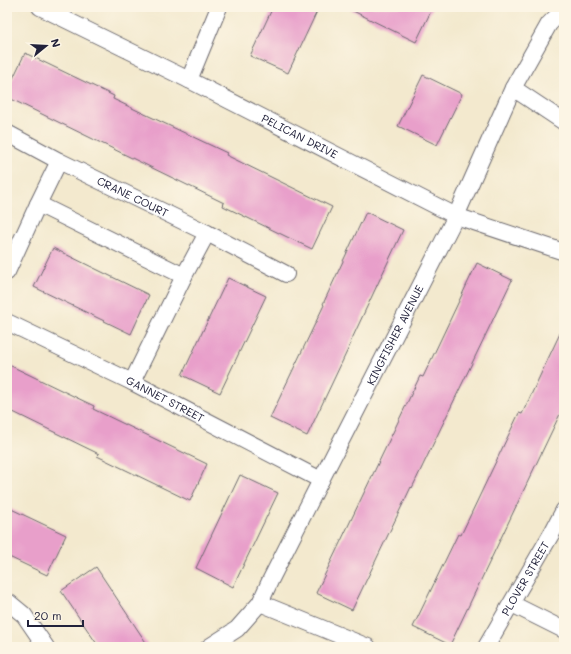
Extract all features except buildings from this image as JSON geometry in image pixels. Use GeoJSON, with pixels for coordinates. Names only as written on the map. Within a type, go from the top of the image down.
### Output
{"type":"FeatureCollection","features":[{"type":"Feature","properties":{"kind":"street","name":"PELICAN DRIVE"},"geometry":{"type":"LineString","coordinates":[[40,7],[189,80],[456,216],[564,252]]}},
{"type":"Feature","properties":{"kind":"street"},"geometry":{"type":"LineString","coordinates":[[189,80],[219,7]]}},
{"type":"Feature","properties":{"kind":"street","name":"KINGFISHER AVENUE"},"geometry":{"type":"LineString","coordinates":[[208,647],[237,629],[260,603],[456,216],[513,88],[549,24],[564,9]]}},
{"type":"Feature","properties":{"kind":"street"},"geometry":{"type":"LineString","coordinates":[[513,88],[564,122]]}},
{"type":"Feature","properties":{"kind":"street","name":"CRANE COURT"},"geometry":{"type":"LineString","coordinates":[[7,133],[59,161],[207,233],[286,274]]}},
{"type":"Feature","properties":{"kind":"street"},"geometry":{"type":"LineString","coordinates":[[7,272],[59,161]]}},
{"type":"Feature","properties":{"kind":"street"},"geometry":{"type":"LineString","coordinates":[[38,204],[184,276]]}},
{"type":"Feature","properties":{"kind":"street"},"geometry":{"type":"LineString","coordinates":[[132,382],[184,276],[207,233]]}},
{"type":"Feature","properties":{"kind":"street","name":"GANNET STREET"},"geometry":{"type":"LineString","coordinates":[[7,322],[132,382],[321,480]]}},
{"type":"Feature","properties":{"kind":"street","name":"PLOVER STREET"},"geometry":{"type":"LineString","coordinates":[[486,647],[512,604],[564,510]]}},
{"type":"Feature","properties":{"kind":"street"},"geometry":{"type":"LineString","coordinates":[[7,601],[24,615],[46,647]]}},
{"type":"Feature","properties":{"kind":"street"},"geometry":{"type":"LineString","coordinates":[[260,603],[368,647]]}},
{"type":"Feature","properties":{"kind":"street"},"geometry":{"type":"LineString","coordinates":[[512,604],[564,630]]}}]}
